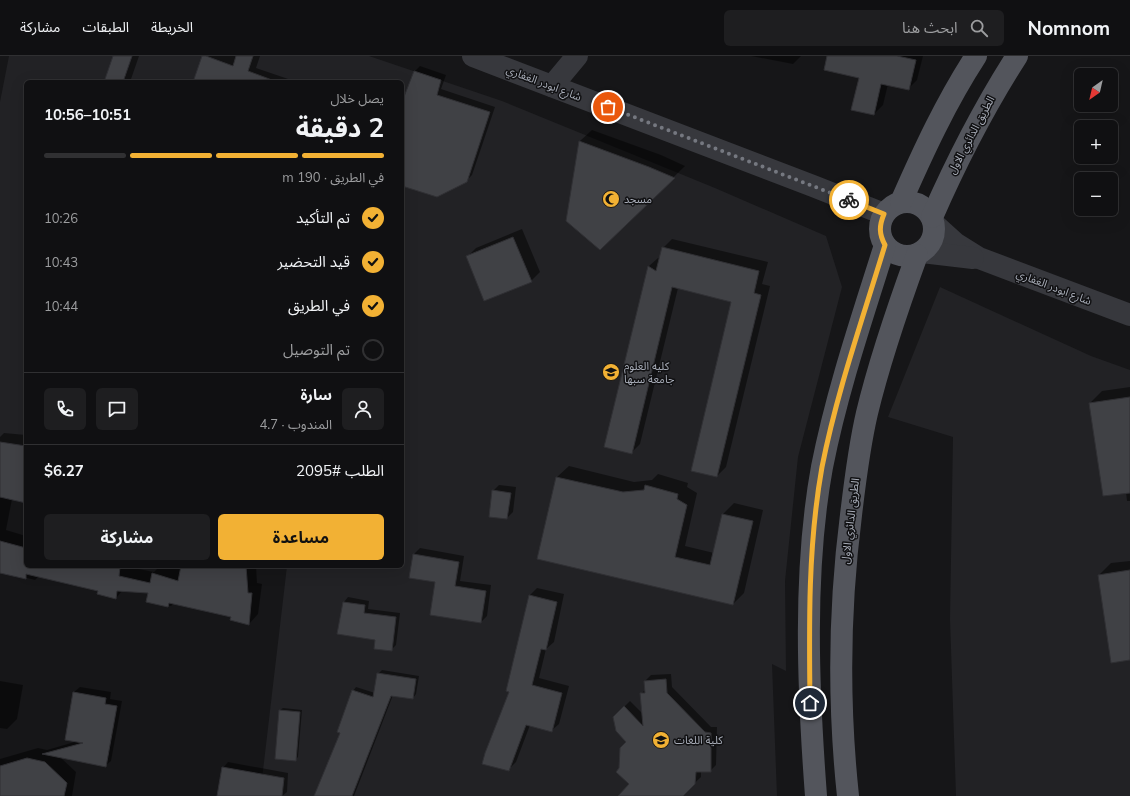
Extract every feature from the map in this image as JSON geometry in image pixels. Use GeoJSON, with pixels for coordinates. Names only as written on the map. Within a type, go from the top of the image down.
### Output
{"type":"FeatureCollection","features":[{"type":"Feature","properties":{"kind":"main road"},"geometry":{"type":"LineString","coordinates":[[892,208],[908,201],[915,203],[922,206],[933,220],[934,232],[932,240],[928,246],[919,253],[908,256],[899,255],[892,251],[885,245],[882,238],[880,230],[881,222],[892,208],[942,114],[976,56]]}},
{"type":"Feature","properties":{"kind":"main road","name":"الطريق الدائري الاول"},"geometry":{"type":"LineString","coordinates":[[933,220],[951,172],[972,130],[1017,56]]}},
{"type":"Feature","properties":{"kind":"main road"},"geometry":{"type":"LineString","coordinates":[[816,796],[810,703],[810,651],[812,548],[816,508],[822,467],[840,392],[885,245]]}},
{"type":"Feature","properties":{"kind":"main road","name":"الطريق الدائري الاول"},"geometry":{"type":"LineString","coordinates":[[848,796],[844,762],[841,710],[841,645],[846,559],[857,466],[867,415],[882,353],[919,253]]}},
{"type":"Feature","properties":{"kind":"street","name":"شارع ابودر الغفاري"},"geometry":{"type":"LineString","coordinates":[[473,56],[813,186],[892,208]]}},
{"type":"Feature","properties":{"kind":"street"},"geometry":{"type":"LineString","coordinates":[[552,86],[577,56]]}},
{"type":"Feature","properties":{"kind":"street","name":"شارع ابودر الغفاري"},"geometry":{"type":"LineString","coordinates":[[933,220],[955,243],[979,258],[1130,315]]}},
{"type":"Feature","properties":{"kind":"street","name":"شارع ابودر الغفاري"},"geometry":{"type":"LineString","coordinates":[[919,253],[979,258]]}},
{"type":"Feature","properties":{"kind":"shaded area","name":"كليه العلوم جامعة سبها"},"geometry":{"type":"Polygon","coordinates":[[[9,56],[369,56],[502,101],[715,188],[826,236],[842,287],[798,457],[785,581],[786,671],[772,664],[777,796],[260,796],[287,568],[404,568],[404,80],[24,80],[24,482],[0,477],[0,102],[9,56]]]}},
{"type":"Feature","properties":{"kind":"shaded area"},"geometry":{"type":"Polygon","coordinates":[[[940,287],[1091,356],[1130,370],[1130,796],[956,796],[950,619],[953,437],[888,417],[940,287]]]}},
{"type":"Feature","properties":{"kind":"building"},"geometry":{"type":"Polygon","coordinates":[[[113,56],[132,56],[124,80],[105,80],[113,56]]]}},
{"type":"Feature","properties":{"kind":"building"},"geometry":{"type":"Polygon","coordinates":[[[202,56],[206,56],[233,66],[236,56],[253,56],[248,71],[272,80],[194,80],[202,56]]]}},
{"type":"Feature","properties":{"kind":"building"},"geometry":{"type":"Polygon","coordinates":[[[827,56],[897,56],[916,60],[909,90],[881,84],[874,115],[851,110],[859,78],[824,70],[827,56]]]}},
{"type":"Feature","properties":{"kind":"building"},"geometry":{"type":"Polygon","coordinates":[[[414,71],[441,80],[437,95],[490,112],[467,182],[437,197],[404,187],[404,97],[414,71]]]}},
{"type":"Feature","properties":{"kind":"building","name":"مسجد"},"geometry":{"type":"Polygon","coordinates":[[[579,141],[675,178],[600,250],[566,221],[579,141]]]}},
{"type":"Feature","properties":{"kind":"building"},"geometry":{"type":"Polygon","coordinates":[[[513,237],[532,282],[484,301],[466,256],[513,237]]]}},
{"type":"Feature","properties":{"kind":"building"},"geometry":{"type":"Polygon","coordinates":[[[662,247],[759,271],[754,293],[761,295],[717,477],[691,471],[731,302],[672,287],[632,454],[604,447],[648,266],[656,271],[662,247]]]}},
{"type":"Feature","properties":{"kind":"building"},"geometry":{"type":"Polygon","coordinates":[[[1130,397],[1130,493],[1103,496],[1089,403],[1130,397]]]}},
{"type":"Feature","properties":{"kind":"building"},"geometry":{"type":"Polygon","coordinates":[[[0,442],[24,446],[24,503],[0,497],[0,442]]]}},
{"type":"Feature","properties":{"kind":"building"},"geometry":{"type":"Polygon","coordinates":[[[556,477],[623,492],[644,490],[645,485],[678,494],[677,499],[687,505],[675,557],[710,565],[722,514],[753,521],[733,605],[537,559],[556,477]]]}},
{"type":"Feature","properties":{"kind":"building"},"geometry":{"type":"Polygon","coordinates":[[[492,490],[511,493],[507,519],[489,517],[492,490]]]}},
{"type":"Feature","properties":{"kind":"building"},"geometry":{"type":"Polygon","coordinates":[[[0,541],[24,547],[24,568],[120,568],[119,576],[150,583],[152,573],[178,581],[181,568],[246,568],[248,593],[252,593],[249,625],[230,620],[231,617],[169,603],[168,607],[146,602],[148,593],[117,591],[116,599],[97,594],[98,591],[26,574],[26,579],[0,573],[0,541]]]}},
{"type":"Feature","properties":{"kind":"building"},"geometry":{"type":"Polygon","coordinates":[[[413,554],[459,562],[455,586],[486,591],[481,623],[430,615],[435,582],[409,578],[413,554]]]}},
{"type":"Feature","properties":{"kind":"building"},"geometry":{"type":"Polygon","coordinates":[[[1130,570],[1130,660],[1111,663],[1098,575],[1130,570]]]}},
{"type":"Feature","properties":{"kind":"building"},"geometry":{"type":"Polygon","coordinates":[[[529,595],[557,602],[546,650],[541,649],[532,685],[562,693],[552,732],[526,725],[509,771],[482,764],[509,692],[506,691],[529,595]]]}},
{"type":"Feature","properties":{"kind":"building"},"geometry":{"type":"Polygon","coordinates":[[[343,602],[365,605],[364,613],[396,617],[392,651],[374,649],[375,640],[337,634],[343,602]]]}},
{"type":"Feature","properties":{"kind":"building"},"geometry":{"type":"Polygon","coordinates":[[[377,673],[416,679],[413,699],[391,696],[352,796],[314,796],[340,733],[337,732],[352,690],[373,697],[377,673]]]}},
{"type":"Feature","properties":{"kind":"building"},"geometry":{"type":"Polygon","coordinates":[[[666,679],[667,693],[705,732],[711,733],[711,772],[696,772],[695,784],[683,796],[618,796],[629,784],[616,772],[619,768],[620,748],[626,742],[616,731],[613,717],[624,706],[643,726],[640,693],[645,693],[644,681],[666,679]]]}},
{"type":"Feature","properties":{"kind":"building"},"geometry":{"type":"Polygon","coordinates":[[[73,692],[106,698],[105,704],[117,706],[106,767],[42,754],[83,743],[65,740],[73,692]]]}},
{"type":"Feature","properties":{"kind":"building"},"geometry":{"type":"Polygon","coordinates":[[[279,710],[300,712],[296,761],[275,759],[279,710]]]}},
{"type":"Feature","properties":{"kind":"building"},"geometry":{"type":"Polygon","coordinates":[[[27,758],[45,762],[67,783],[64,796],[0,796],[0,766],[27,758]]]}},
{"type":"Feature","properties":{"kind":"building"},"geometry":{"type":"Polygon","coordinates":[[[222,767],[284,778],[282,796],[217,796],[222,767]]]}},
{"type":"Feature","properties":{"kind":"way so far"},"geometry":{"type":"LineString","coordinates":[[608,107],[849,200]]}},
{"type":"Feature","properties":{"kind":"place","name":"مسجد"},"geometry":{"type":"Point","coordinates":[611,199]}},
{"type":"Feature","properties":{"kind":"place","name":"كليه العلوم جامعة سبها"},"geometry":{"type":"Point","coordinates":[611,372]}},
{"type":"Feature","properties":{"kind":"place","name":"كلية اللغات"},"geometry":{"type":"Point","coordinates":[661,740]}},
{"type":"Feature","properties":{"kind":"route"},"geometry":{"type":"LineString","coordinates":[[810,703],[810,600],[812,548],[822,467],[840,392],[885,245],[880,230],[884,214],[849,200]]}}]}
